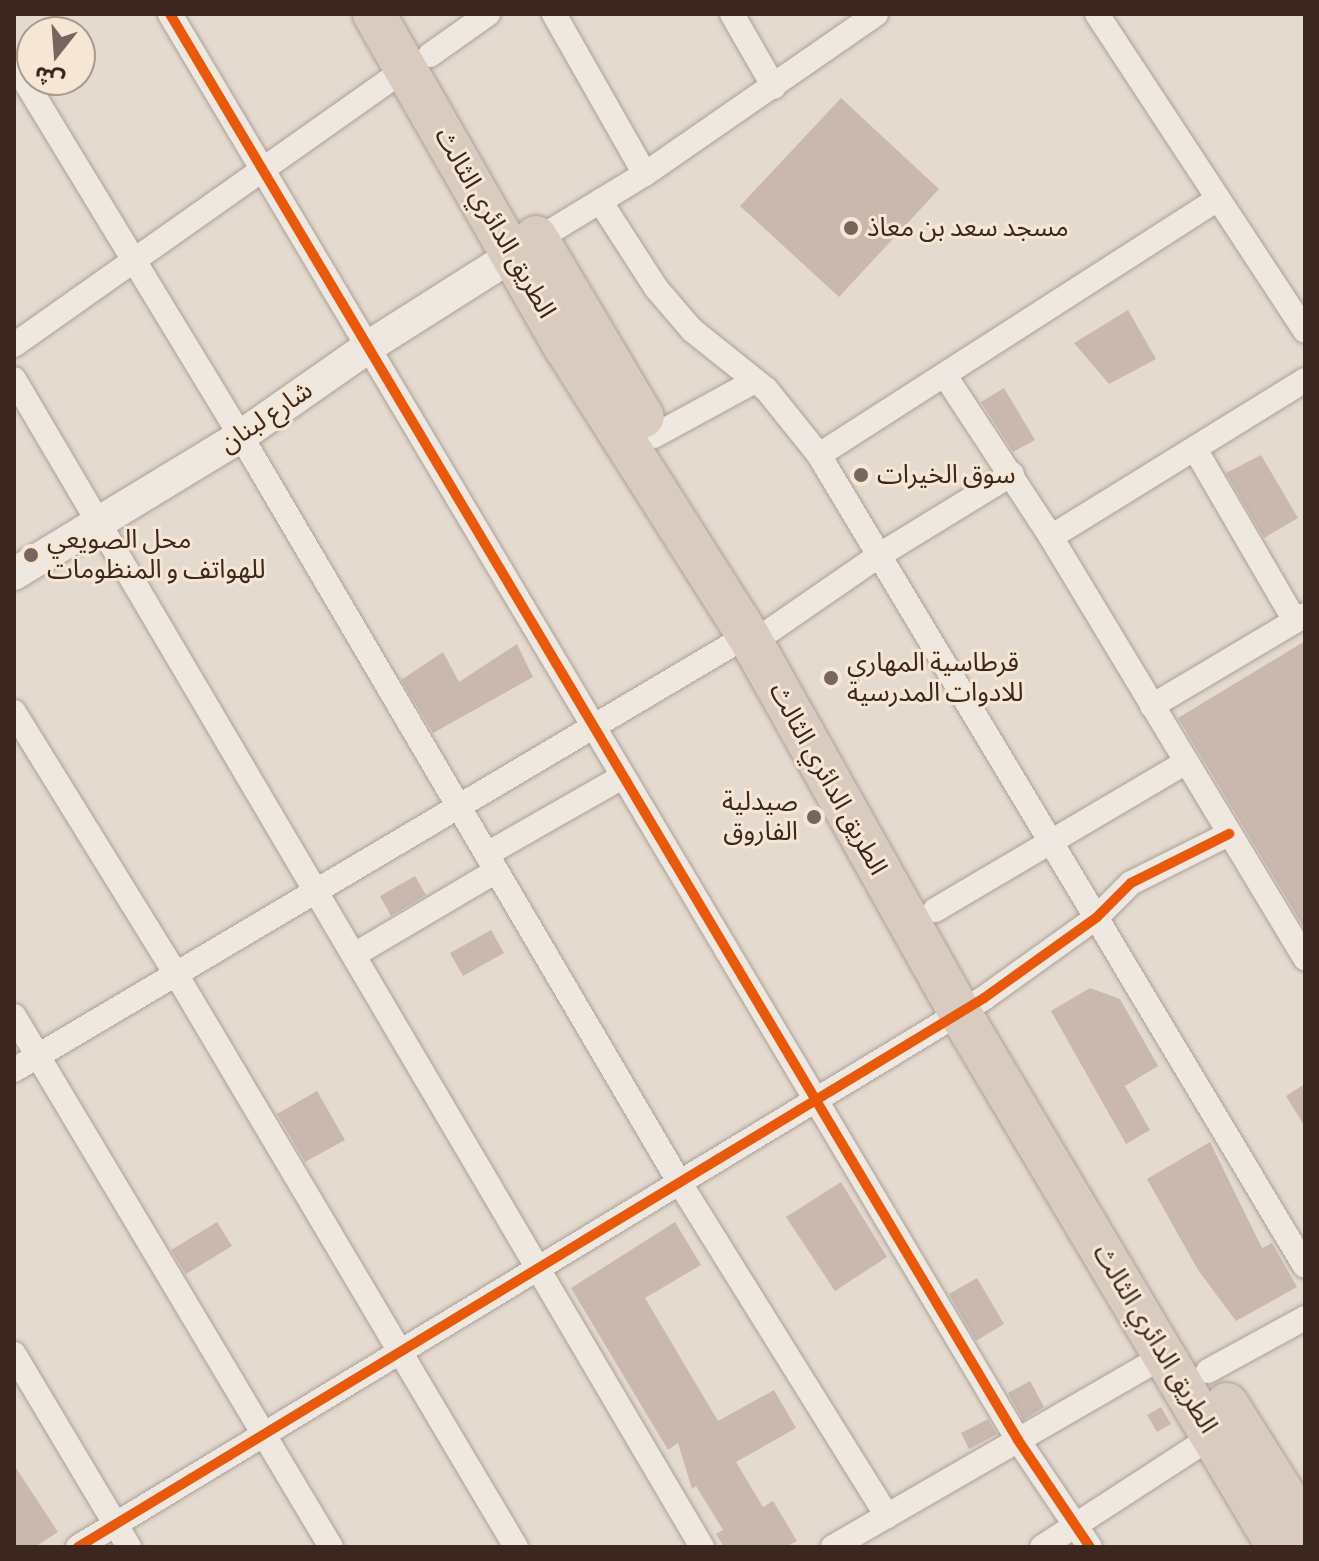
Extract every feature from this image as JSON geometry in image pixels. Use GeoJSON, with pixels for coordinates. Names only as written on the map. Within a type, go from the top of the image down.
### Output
{"type":"FeatureCollection","features":[{"type":"Feature","properties":{"kind":"highway","name":"الطريق الدائري الثالث"},"geometry":{"type":"LineString","coordinates":[[374,14],[418,62],[526,246],[654,436],[758,634],[972,1005],[1165,1355],[1278,1547]]}},
{"type":"Feature","properties":{"kind":"highway","name":"الطريق الدائري الثالث"},"geometry":{"type":"LineString","coordinates":[[405,14],[418,62]]}},
{"type":"Feature","properties":{"kind":"highway","name":"الطريق الدائري الثالث"},"geometry":{"type":"LineString","coordinates":[[526,246],[565,347],[758,634],[935,910],[972,1005],[1208,1371],[1305,1528]]}},
{"type":"Feature","properties":{"kind":"street"},"geometry":{"type":"LineString","coordinates":[[170,14],[371,345],[622,777],[818,1097],[1018,1440],[1090,1547]]}},
{"type":"Feature","properties":{"kind":"street"},"geometry":{"type":"LineString","coordinates":[[14,345],[488,14]]}},
{"type":"Feature","properties":{"kind":"street"},"geometry":{"type":"LineString","coordinates":[[554,14],[645,174]]}},
{"type":"Feature","properties":{"kind":"street"},"geometry":{"type":"LineString","coordinates":[[732,14],[774,87]]}},
{"type":"Feature","properties":{"kind":"street"},"geometry":{"type":"LineString","coordinates":[[526,246],[645,174],[876,14]]}},
{"type":"Feature","properties":{"kind":"street"},"geometry":{"type":"LineString","coordinates":[[1097,14],[1305,331]]}},
{"type":"Feature","properties":{"kind":"street"},"geometry":{"type":"LineString","coordinates":[[14,63],[241,436],[678,1180],[887,1516]]}},
{"type":"Feature","properties":{"kind":"street"},"geometry":{"type":"LineString","coordinates":[[819,455],[946,377],[1217,199]]}},
{"type":"Feature","properties":{"kind":"street"},"geometry":{"type":"LineString","coordinates":[[600,201],[656,288],[692,330],[755,381],[819,455],[1305,1266]]}},
{"type":"Feature","properties":{"kind":"street","name":"شارع لبنان"},"geometry":{"type":"LineString","coordinates":[[14,574],[95,520],[241,436],[371,345],[526,246]]}},
{"type":"Feature","properties":{"kind":"street"},"geometry":{"type":"LineString","coordinates":[[946,377],[1051,537],[1305,958]]}},
{"type":"Feature","properties":{"kind":"street"},"geometry":{"type":"LineString","coordinates":[[14,379],[539,1265],[702,1547]]}},
{"type":"Feature","properties":{"kind":"street"},"geometry":{"type":"LineString","coordinates":[[1051,537],[1305,380]]}},
{"type":"Feature","properties":{"kind":"street"},"geometry":{"type":"LineString","coordinates":[[654,436],[755,381]]}},
{"type":"Feature","properties":{"kind":"street"},"geometry":{"type":"LineString","coordinates":[[1152,706],[1300,618],[1195,449]]}},
{"type":"Feature","properties":{"kind":"street"},"geometry":{"type":"LineString","coordinates":[[14,1070],[459,804],[758,634],[1012,474]]}},
{"type":"Feature","properties":{"kind":"street"},"geometry":{"type":"LineString","coordinates":[[14,712],[176,974],[397,1352],[516,1547]]}},
{"type":"Feature","properties":{"kind":"street"},"geometry":{"type":"LineString","coordinates":[[935,910],[1050,845],[1186,762]]}},
{"type":"Feature","properties":{"kind":"street"},"geometry":{"type":"LineString","coordinates":[[354,955],[622,777]]}},
{"type":"Feature","properties":{"kind":"street"},"geometry":{"type":"LineString","coordinates":[[78,1547],[263,1431],[972,1005],[1097,917],[1131,883],[1229,834]]}},
{"type":"Feature","properties":{"kind":"street"},"geometry":{"type":"LineString","coordinates":[[14,1016],[331,1547]]}},
{"type":"Feature","properties":{"kind":"street"},"geometry":{"type":"LineString","coordinates":[[1208,1371],[1305,1318]]}},
{"type":"Feature","properties":{"kind":"street"},"geometry":{"type":"LineString","coordinates":[[14,1354],[129,1547]]}},
{"type":"Feature","properties":{"kind":"street"},"geometry":{"type":"LineString","coordinates":[[833,1547],[1165,1355]]}},
{"type":"Feature","properties":{"kind":"street"},"geometry":{"type":"LineString","coordinates":[[1042,1547],[1213,1436]]}},
{"type":"Feature","properties":{"kind":"building"},"geometry":{"type":"Polygon","coordinates":[[[841,98],[939,189],[839,297],[740,206],[841,98]]]}},
{"type":"Feature","properties":{"kind":"building"},"geometry":{"type":"Polygon","coordinates":[[[1128,310],[1156,359],[1109,384],[1074,343],[1128,310]]]}},
{"type":"Feature","properties":{"kind":"building"},"geometry":{"type":"Polygon","coordinates":[[[1004,388],[1035,440],[1013,452],[981,402],[1004,388]]]}},
{"type":"Feature","properties":{"kind":"building"},"geometry":{"type":"Polygon","coordinates":[[[1261,455],[1298,518],[1264,538],[1226,473],[1261,455]]]}},
{"type":"Feature","properties":{"kind":"building"},"geometry":{"type":"Polygon","coordinates":[[[1305,641],[1305,929],[1178,718],[1305,641]]]}},
{"type":"Feature","properties":{"kind":"building"},"geometry":{"type":"Polygon","coordinates":[[[517,644],[533,677],[433,733],[401,680],[443,652],[459,682],[517,644]]]}},
{"type":"Feature","properties":{"kind":"building"},"geometry":{"type":"Polygon","coordinates":[[[415,876],[426,895],[391,916],[380,896],[415,876]]]}},
{"type":"Feature","properties":{"kind":"building"},"geometry":{"type":"Polygon","coordinates":[[[491,930],[504,953],[463,976],[450,953],[491,930]]]}},
{"type":"Feature","properties":{"kind":"building"},"geometry":{"type":"Polygon","coordinates":[[[1090,988],[1120,999],[1158,1066],[1125,1086],[1150,1130],[1126,1144],[1051,1011],[1090,988]]]}},
{"type":"Feature","properties":{"kind":"building"},"geometry":{"type":"Polygon","coordinates":[[[1305,1084],[1305,1127],[1286,1096],[1305,1084]]]}},
{"type":"Feature","properties":{"kind":"building"},"geometry":{"type":"Polygon","coordinates":[[[317,1091],[345,1140],[305,1162],[277,1114],[317,1091]]]}},
{"type":"Feature","properties":{"kind":"building"},"geometry":{"type":"Polygon","coordinates":[[[1210,1142],[1262,1248],[1272,1243],[1297,1287],[1236,1321],[1198,1270],[1147,1179],[1210,1142]]]}},
{"type":"Feature","properties":{"kind":"building"},"geometry":{"type":"Polygon","coordinates":[[[841,1182],[887,1257],[835,1291],[786,1217],[841,1182]]]}},
{"type":"Feature","properties":{"kind":"building"},"geometry":{"type":"Polygon","coordinates":[[[217,1222],[232,1246],[186,1274],[171,1250],[217,1222]]]}},
{"type":"Feature","properties":{"kind":"building"},"geometry":{"type":"Polygon","coordinates":[[[675,1222],[701,1265],[645,1298],[718,1421],[774,1390],[796,1428],[736,1462],[763,1507],[773,1501],[797,1541],[786,1547],[724,1547],[716,1534],[723,1530],[696,1486],[692,1489],[678,1443],[668,1450],[571,1288],[675,1222]]]}},
{"type":"Feature","properties":{"kind":"building"},"geometry":{"type":"Polygon","coordinates":[[[977,1278],[1004,1324],[976,1341],[949,1294],[977,1278]]]}},
{"type":"Feature","properties":{"kind":"building"},"geometry":{"type":"Polygon","coordinates":[[[1030,1381],[1044,1407],[1023,1420],[1008,1393],[1030,1381]]]}},
{"type":"Feature","properties":{"kind":"building"},"geometry":{"type":"Polygon","coordinates":[[[1161,1407],[1171,1424],[1157,1432],[1147,1415],[1161,1407]]]}},
{"type":"Feature","properties":{"kind":"building"},"geometry":{"type":"Polygon","coordinates":[[[988,1419],[997,1434],[969,1449],[961,1433],[988,1419]]]}},
{"type":"Feature","properties":{"kind":"building"},"geometry":{"type":"Polygon","coordinates":[[[14,1465],[58,1532],[35,1547],[14,1547],[14,1465]]]}},
{"type":"Feature","properties":{"kind":"cycle path"},"geometry":{"type":"LineString","coordinates":[[170,14],[1018,1440],[1090,1547]]}},
{"type":"Feature","properties":{"kind":"cycle path"},"geometry":{"type":"LineString","coordinates":[[78,1547],[984,998],[1097,917],[1131,883],[1229,834]]}},
{"type":"Feature","properties":{"kind":"place","name":"مسجد سعد بن معاذ"},"geometry":{"type":"Point","coordinates":[851,228]}},
{"type":"Feature","properties":{"kind":"place","name":"سوق الخيرات"},"geometry":{"type":"Point","coordinates":[861,475]}},
{"type":"Feature","properties":{"kind":"place","name":"محل الصويعي للهواتف و المنظومات"},"geometry":{"type":"Point","coordinates":[31,555]}},
{"type":"Feature","properties":{"kind":"place","name":"قرطاسية المهاري للادوات المدرسية"},"geometry":{"type":"Point","coordinates":[831,678]}},
{"type":"Feature","properties":{"kind":"place","name":"صيدلية الفاروق"},"geometry":{"type":"Point","coordinates":[814,817]}}]}
